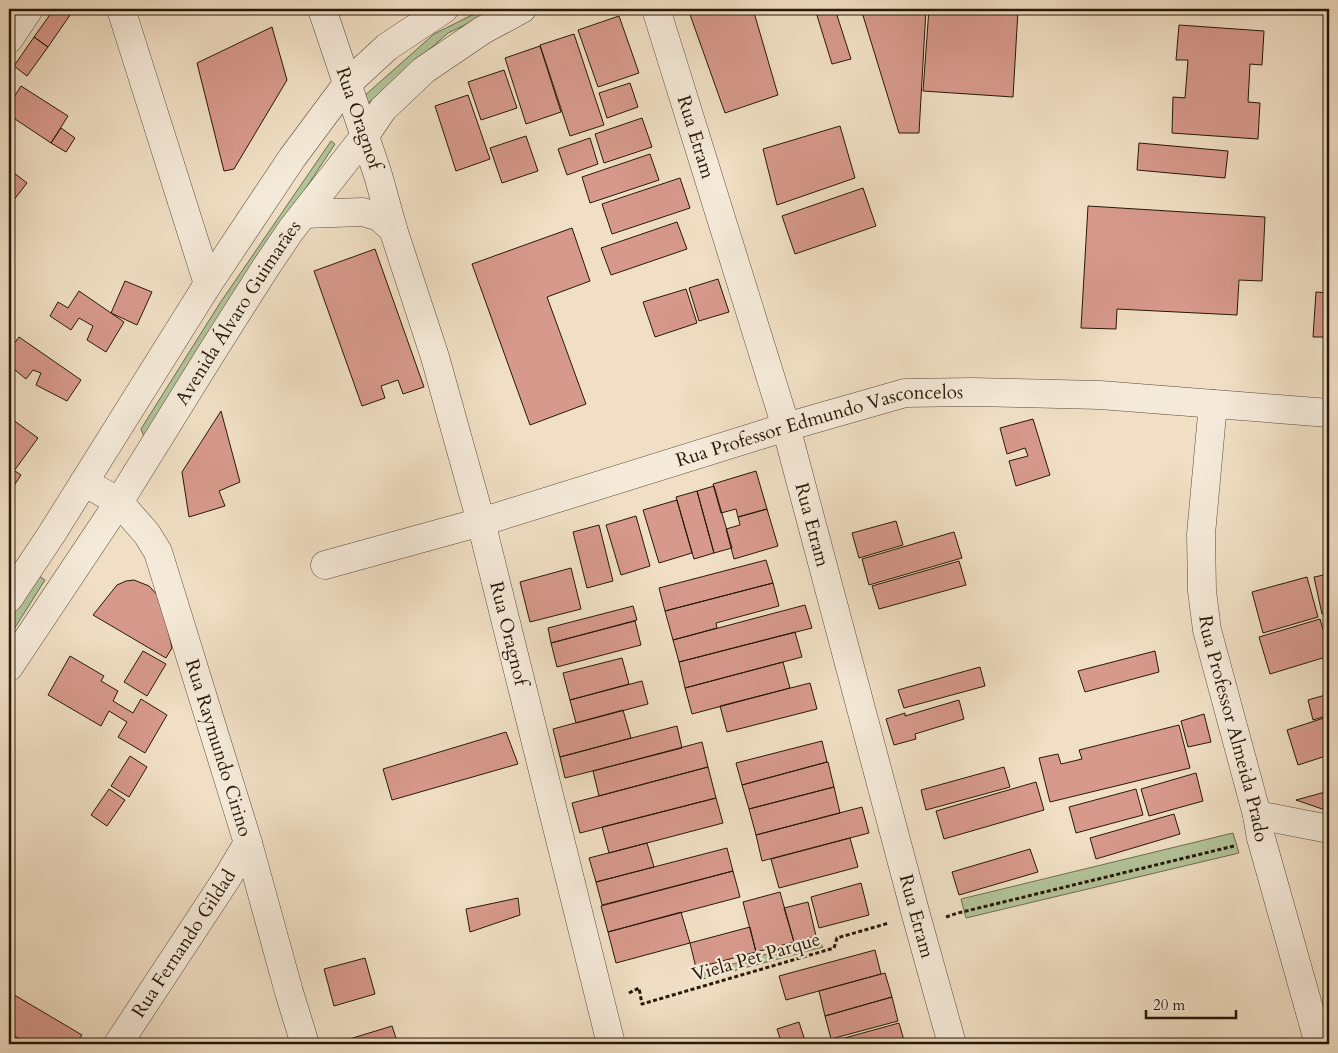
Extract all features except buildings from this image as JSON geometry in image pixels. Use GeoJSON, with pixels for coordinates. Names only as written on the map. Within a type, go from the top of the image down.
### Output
{"type":"FeatureCollection","features":[{"type":"Feature","properties":{"kind":"street"},"geometry":{"type":"LineString","coordinates":[[9,38],[29,9]]}},
{"type":"Feature","properties":{"kind":"street"},"geometry":{"type":"LineString","coordinates":[[121,9],[208,284]]}},
{"type":"Feature","properties":{"kind":"street","name":"Rua Oragnof"},"geometry":{"type":"LineString","coordinates":[[322,9],[378,175],[393,229],[435,357],[481,522],[611,1044]]}},
{"type":"Feature","properties":{"kind":"street"},"geometry":{"type":"LineString","coordinates":[[9,598],[51,535],[208,284],[292,158],[347,84],[387,46],[444,9]]}},
{"type":"Feature","properties":{"kind":"street","name":"Avenida Álvaro Guimarães"},"geometry":{"type":"LineString","coordinates":[[9,668],[119,502],[266,267],[291,230],[364,137],[383,109],[424,70],[483,30],[522,9]]}},
{"type":"Feature","properties":{"kind":"street","name":"Rua Etram"},"geometry":{"type":"LineString","coordinates":[[656,9],[786,427],[952,1044]]}},
{"type":"Feature","properties":{"kind":"street"},"geometry":{"type":"LineString","coordinates":[[304,214],[363,212],[379,217],[393,229]]}},
{"type":"Feature","properties":{"kind":"street","name":"Rua Professor Edmundo Vasconcelos"},"geometry":{"type":"LineString","coordinates":[[325,565],[481,522],[786,427],[905,393],[972,392],[1100,395],[1329,413]]}},
{"type":"Feature","properties":{"kind":"street","name":"Rua Professor Almeida Prado"},"geometry":{"type":"LineString","coordinates":[[1213,404],[1201,534],[1202,591],[1207,630],[1257,815],[1261,838],[1319,1044]]}},
{"type":"Feature","properties":{"kind":"street","name":"Rua Raymundo Cirino"},"geometry":{"type":"LineString","coordinates":[[84,482],[119,502],[148,534],[158,552],[248,843],[305,1044]]}},
{"type":"Feature","properties":{"kind":"street"},"geometry":{"type":"LineString","coordinates":[[1257,815],[1329,829]]}},
{"type":"Feature","properties":{"kind":"street","name":"Rua Fernando Gildad"},"geometry":{"type":"LineString","coordinates":[[118,1044],[248,843]]}},
{"type":"Feature","properties":{"kind":"path"},"geometry":{"type":"LineString","coordinates":[[958,913],[1234,846]]}},
{"type":"Feature","properties":{"kind":"path","name":"Viela Pet Parque"},"geometry":{"type":"LineString","coordinates":[[631,999],[629,992],[639,988],[642,1004],[816,954],[834,948],[836,938],[916,915]]}},
{"type":"Feature","properties":{"kind":"green space"},"geometry":{"type":"Polygon","coordinates":[[[484,9],[499,9],[448,33],[366,105],[363,97],[434,34],[484,9]]]}},
{"type":"Feature","properties":{"kind":"green space"},"geometry":{"type":"Polygon","coordinates":[[[331,141],[335,144],[144,437],[141,429],[220,303],[331,141]]]}},
{"type":"Feature","properties":{"kind":"green space"},"geometry":{"type":"Polygon","coordinates":[[[36,574],[45,580],[9,637],[9,616],[36,574]]]}},
{"type":"Feature","properties":{"kind":"green space"},"geometry":{"type":"Polygon","coordinates":[[[1233,833],[1239,853],[966,918],[961,899],[1233,833]]]}},
{"type":"Feature","properties":{"kind":"green space"},"geometry":{"type":"Polygon","coordinates":[[[818,939],[823,947],[699,980],[698,974],[818,939]]]}}]}
